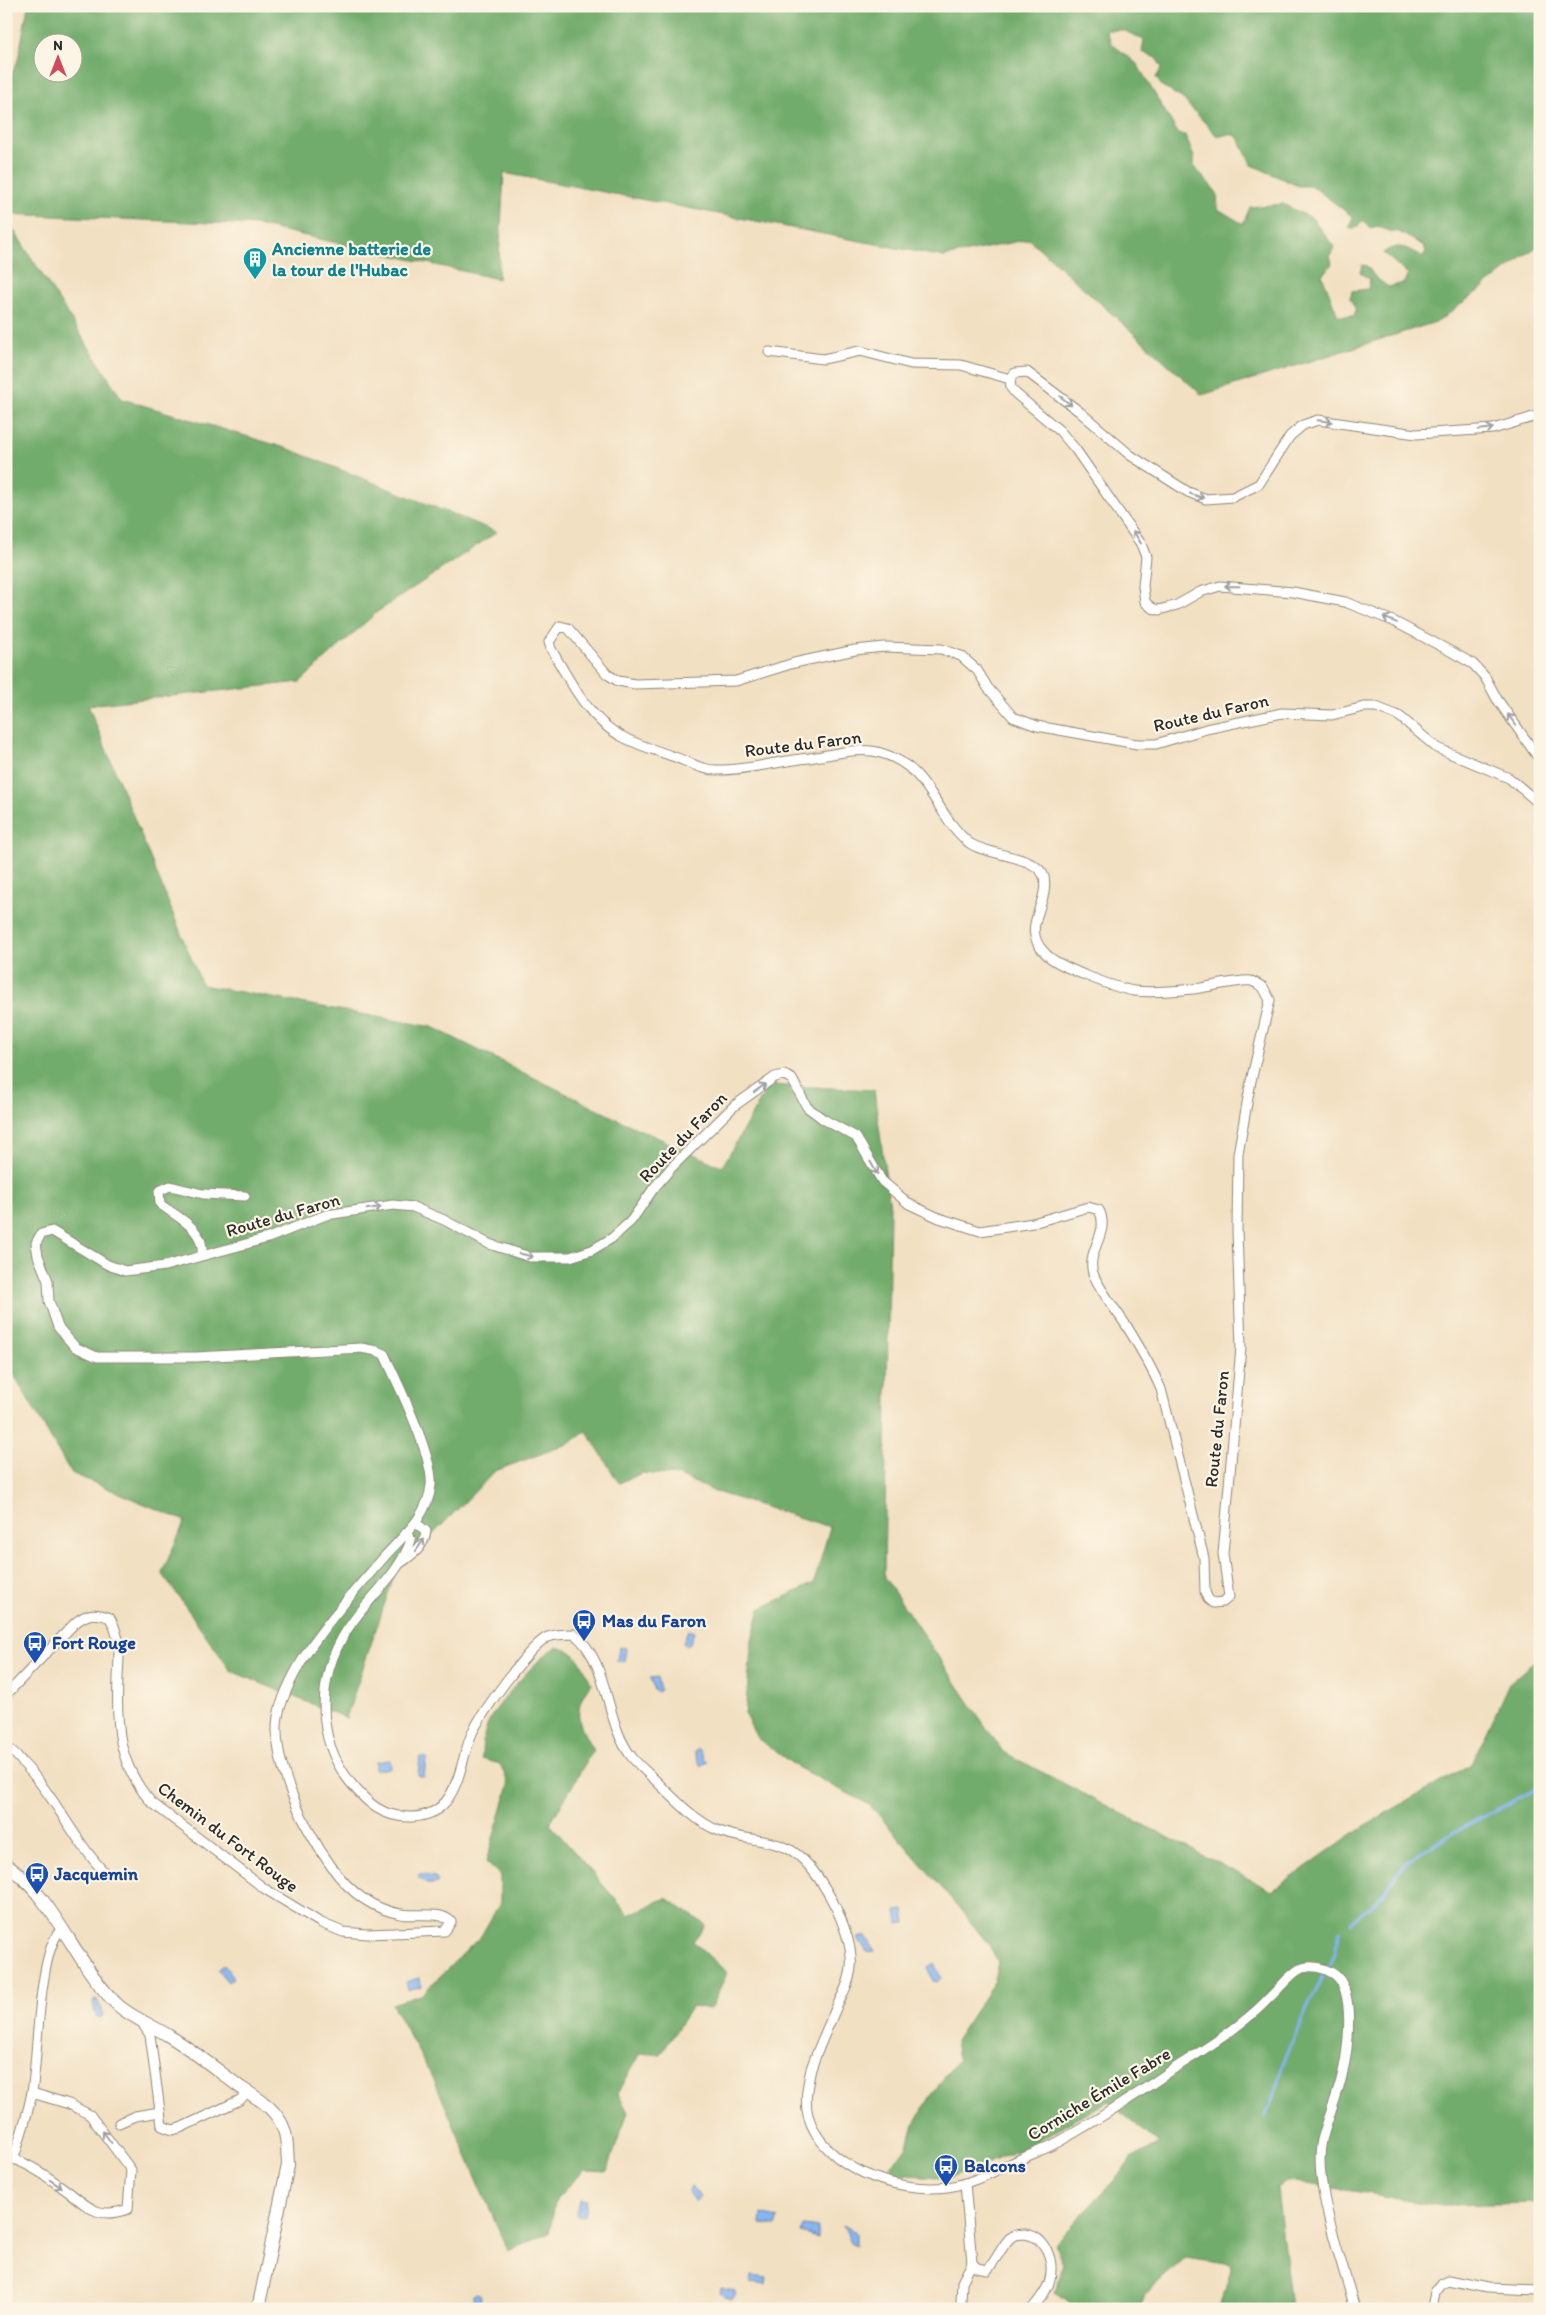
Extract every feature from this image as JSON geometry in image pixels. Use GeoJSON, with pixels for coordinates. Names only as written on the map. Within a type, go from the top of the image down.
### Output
{"type":"FeatureCollection","features":[{"type":"Feature","properties":{"kind":"main road"},"geometry":{"type":"LineString","coordinates":[[6,1865],[19,1874],[37,1895],[106,1991],[120,2006],[171,2037],[266,2104],[278,2117],[285,2132],[288,2153],[284,2189],[258,2309]]}},
{"type":"Feature","properties":{"kind":"street"},"geometry":{"type":"LineString","coordinates":[[769,352],[823,359],[860,351],[911,364],[961,365],[1010,379]]}},
{"type":"Feature","properties":{"kind":"street"},"geometry":{"type":"LineString","coordinates":[[1540,416],[1493,429],[1416,434],[1318,420],[1303,425],[1290,436],[1258,484],[1233,498],[1206,498],[1188,492],[1130,455],[1080,412],[1027,372],[1015,373],[1010,379],[1011,388],[1016,394],[1060,431],[1076,450],[1141,544],[1146,557],[1142,586],[1145,602],[1152,608],[1159,610],[1177,605],[1200,592],[1220,586],[1238,586],[1345,602],[1393,621],[1473,664],[1486,677],[1503,707],[1540,760]]}},
{"type":"Feature","properties":{"kind":"street","name":"Route du Faron"},"geometry":{"type":"LineString","coordinates":[[416,1523],[428,1498],[432,1474],[424,1448],[384,1354],[361,1348],[196,1357],[97,1357],[75,1348],[58,1327],[49,1301],[48,1281],[38,1256],[36,1243],[41,1234],[52,1230],[108,1265],[126,1271],[165,1266],[202,1254],[268,1238],[326,1215],[393,1206],[413,1207],[444,1220],[489,1244],[530,1257],[570,1257],[592,1250],[612,1238],[631,1221],[654,1188],[672,1167],[734,1106],[775,1077],[784,1075],[792,1079],[807,1107],[822,1119],[856,1137],[882,1180],[908,1204],[939,1218],[980,1231],[1033,1223],[1081,1208],[1088,1207],[1099,1210],[1104,1219],[1104,1227],[1094,1249],[1092,1271],[1151,1364],[1172,1430],[1204,1558],[1208,1599],[1213,1603],[1223,1602],[1229,1597],[1222,1554],[1241,1347],[1237,1232],[1238,1154],[1251,1081],[1270,1000],[1264,987],[1249,980],[1183,990],[1133,991],[1075,971],[1046,955],[1037,942],[1033,929],[1043,893],[1044,876],[1037,867],[1015,857],[977,849],[953,825],[923,780],[911,767],[881,752],[856,752],[721,770],[707,770],[621,737],[607,728],[594,715],[551,649],[549,642],[560,626],[568,628],[606,674],[618,681],[635,684],[736,681],[794,663],[855,650],[884,647],[941,648],[961,656],[977,670],[988,688],[1013,717],[1037,726],[1137,744],[1156,744],[1221,725],[1282,713],[1332,715],[1364,707],[1376,707],[1399,716],[1437,748],[1509,778],[1540,804]]}},
{"type":"Feature","properties":{"kind":"street"},"geometry":{"type":"LineString","coordinates":[[202,1254],[203,1246],[195,1229],[160,1204],[159,1191],[170,1186],[203,1194],[245,1196]]}},
{"type":"Feature","properties":{"kind":"street","name":"Chemin du Fort Rouge"},"geometry":{"type":"LineString","coordinates":[[6,1694],[85,1614],[98,1613],[110,1618],[120,1642],[118,1691],[120,1742],[130,1773],[138,1787],[151,1802],[265,1890],[321,1923],[343,1932],[367,1934],[445,1932],[452,1922],[448,1919],[442,1916],[400,1914],[381,1908],[356,1894],[341,1879],[306,1827],[295,1803],[279,1746],[279,1709],[310,1647],[345,1602],[416,1523]]}},
{"type":"Feature","properties":{"kind":"street","name":"Corniche Émile Fabre"},"geometry":{"type":"LineString","coordinates":[[399,1564],[418,1551],[425,1540],[426,1531],[416,1523]]}},
{"type":"Feature","properties":{"kind":"street","name":"Corniche Émile Fabre"},"geometry":{"type":"LineString","coordinates":[[406,1533],[410,1540],[399,1564],[353,1622],[330,1665],[324,1690],[323,1710],[326,1731],[332,1750],[344,1774],[372,1806],[387,1815],[421,1817],[438,1808],[449,1797],[459,1782],[473,1733],[484,1712],[531,1651],[548,1637],[574,1634],[590,1650],[618,1728],[631,1756],[696,1818],[719,1831],[769,1841],[789,1848],[805,1861],[820,1878],[829,1894],[846,1936],[852,1966],[816,2056],[808,2084],[808,2113],[820,2138],[830,2149],[856,2170],[897,2184],[946,2187],[964,2183],[1058,2142],[1124,2102],[1235,2028],[1292,1975],[1305,1967],[1326,1970],[1338,1977],[1345,1988],[1347,1998],[1348,2023],[1344,2070],[1322,2140],[1319,2160],[1326,2201],[1355,2309]]}},
{"type":"Feature","properties":{"kind":"street"},"geometry":{"type":"LineString","coordinates":[[6,1747],[32,1772],[68,1821],[93,1861],[106,1874]]}},
{"type":"Feature","properties":{"kind":"street"},"geometry":{"type":"LineString","coordinates":[[32,2093],[69,2104],[90,2115],[131,2170],[128,2209],[115,2214],[99,2213],[84,2206],[69,2193],[10,2158],[32,2093],[47,1956],[56,1933],[62,1929]]}},
{"type":"Feature","properties":{"kind":"street"},"geometry":{"type":"LineString","coordinates":[[145,2022],[144,2026],[150,2035],[162,2126],[173,2130],[180,2128],[240,2100],[247,2092]]}},
{"type":"Feature","properties":{"kind":"street"},"geometry":{"type":"LineString","coordinates":[[118,2123],[136,2116],[160,2112]]}},
{"type":"Feature","properties":{"kind":"street"},"geometry":{"type":"LineString","coordinates":[[961,2302],[962,2282],[972,2264],[964,2183]]}},
{"type":"Feature","properties":{"kind":"street"},"geometry":{"type":"LineString","coordinates":[[972,2264],[977,2268],[988,2270],[1010,2238],[1020,2234],[1032,2235],[1046,2247],[1052,2263],[1050,2280],[1044,2293],[1032,2309]]}},
{"type":"Feature","properties":{"kind":"street"},"geometry":{"type":"LineString","coordinates":[[1432,2309],[1436,2292],[1442,2283],[1449,2280],[1488,2288],[1540,2290]]}},
{"type":"Feature","properties":{"kind":"green space"},"geometry":{"type":"Polygon","coordinates":[[[28,6],[1540,6],[1540,244],[1439,321],[1202,395],[1029,239],[944,257],[504,173],[498,279],[257,225],[6,214],[6,86],[18,60],[28,6]],[[1106,30],[1112,44],[1137,64],[1179,135],[1185,135],[1194,157],[1194,166],[1217,193],[1218,209],[1243,224],[1250,207],[1283,204],[1313,219],[1334,247],[1330,255],[1332,264],[1322,275],[1338,316],[1354,316],[1356,310],[1350,298],[1352,291],[1368,289],[1370,279],[1360,273],[1362,265],[1367,266],[1375,277],[1388,287],[1404,283],[1408,273],[1383,253],[1398,247],[1412,251],[1422,257],[1426,252],[1424,246],[1399,232],[1388,231],[1378,226],[1370,228],[1363,220],[1355,229],[1349,227],[1353,217],[1312,186],[1298,186],[1252,165],[1237,136],[1228,134],[1218,137],[1183,99],[1162,86],[1156,78],[1162,67],[1156,58],[1142,52],[1144,40],[1123,30],[1106,30]]]}},
{"type":"Feature","properties":{"kind":"green space"},"geometry":{"type":"Polygon","coordinates":[[[6,218],[122,399],[289,449],[497,532],[377,612],[300,682],[88,705],[202,985],[432,1027],[619,1120],[722,1167],[769,1085],[874,1090],[890,1207],[884,1577],[1003,1752],[1272,1891],[1362,1827],[1472,1764],[1509,1683],[1540,1657],[1540,2203],[1443,2205],[1288,2181],[1277,2188],[1291,2309],[1220,2309],[1232,2264],[1186,2257],[1144,2295],[1139,2309],[1072,2309],[1069,2302],[1056,2292],[1063,2264],[1055,2243],[1123,2171],[1131,2159],[1159,2144],[1108,2101],[1022,2149],[951,2178],[896,2174],[890,2165],[907,2148],[914,2125],[932,2094],[958,2059],[955,2041],[993,1984],[998,1962],[989,1945],[955,1903],[870,1805],[797,1767],[757,1738],[745,1715],[752,1639],[760,1609],[814,1583],[830,1527],[713,1491],[680,1476],[642,1473],[619,1483],[587,1431],[570,1443],[495,1471],[395,1573],[346,1718],[231,1671],[162,1573],[185,1521],[71,1473],[6,1361],[6,218]]]}},
{"type":"Feature","properties":{"kind":"green space"},"geometry":{"type":"Polygon","coordinates":[[[557,1647],[570,1651],[575,1655],[591,1683],[581,1701],[579,1717],[593,1750],[550,1824],[629,1915],[666,1898],[706,1925],[693,1941],[727,1973],[710,2009],[692,2006],[660,2055],[640,2053],[618,2094],[628,2112],[607,2171],[585,2170],[556,2199],[549,2233],[508,2251],[436,2084],[392,2004],[421,1995],[481,1936],[500,1903],[500,1876],[486,1862],[509,1785],[500,1764],[482,1759],[484,1735],[493,1714],[509,1693],[530,1669],[557,1647]]]}},
{"type":"Feature","properties":{"kind":"water"},"geometry":{"type":"Polygon","coordinates":[[[688,1630],[694,1632],[690,1644],[686,1646],[683,1643],[688,1630]]]}},
{"type":"Feature","properties":{"kind":"water"},"geometry":{"type":"Polygon","coordinates":[[[619,1647],[626,1648],[624,1662],[617,1661],[619,1647]]]}},
{"type":"Feature","properties":{"kind":"water"},"geometry":{"type":"Polygon","coordinates":[[[657,1677],[660,1690],[657,1692],[654,1691],[650,1678],[657,1677]]]}},
{"type":"Feature","properties":{"kind":"water"},"geometry":{"type":"Polygon","coordinates":[[[699,1749],[704,1759],[708,1761],[701,1766],[694,1752],[699,1749]]]}},
{"type":"Feature","properties":{"kind":"water"},"geometry":{"type":"Polygon","coordinates":[[[420,1757],[428,1758],[426,1760],[424,1777],[418,1776],[420,1757]]]}},
{"type":"Feature","properties":{"kind":"water"},"geometry":{"type":"Polygon","coordinates":[[[390,1760],[391,1768],[375,1770],[375,1762],[390,1760]]]}},
{"type":"Feature","properties":{"kind":"water"},"geometry":{"type":"Polygon","coordinates":[[[419,1874],[435,1877],[438,1882],[428,1884],[418,1877],[419,1874]]]}},
{"type":"Feature","properties":{"kind":"water"},"geometry":{"type":"Polygon","coordinates":[[[904,1910],[906,1923],[898,1924],[896,1911],[904,1910]]]}},
{"type":"Feature","properties":{"kind":"water"},"geometry":{"type":"Polygon","coordinates":[[[866,1936],[875,1951],[867,1952],[858,1938],[866,1936]]]}},
{"type":"Feature","properties":{"kind":"water"},"geometry":{"type":"Polygon","coordinates":[[[934,1963],[941,1978],[937,1982],[933,1981],[928,1967],[934,1963]]]}},
{"type":"Feature","properties":{"kind":"water"},"geometry":{"type":"Polygon","coordinates":[[[224,1965],[234,1977],[228,1982],[218,1970],[224,1965]]]}},
{"type":"Feature","properties":{"kind":"water"},"geometry":{"type":"Polygon","coordinates":[[[419,1978],[422,1986],[408,1990],[406,1982],[419,1978]]]}},
{"type":"Feature","properties":{"kind":"water"},"geometry":{"type":"Polygon","coordinates":[[[97,2000],[103,2012],[102,2017],[99,2018],[95,2013],[93,2001],[97,2000]]]}},
{"type":"Feature","properties":{"kind":"water"},"geometry":{"type":"Polygon","coordinates":[[[692,2186],[700,2197],[695,2202],[688,2192],[692,2186]]]}},
{"type":"Feature","properties":{"kind":"water"},"geometry":{"type":"Polygon","coordinates":[[[579,2199],[587,2200],[584,2216],[576,2215],[579,2199]]]}},
{"type":"Feature","properties":{"kind":"water"},"geometry":{"type":"Polygon","coordinates":[[[762,2214],[777,2218],[776,2226],[761,2224],[762,2214]]]}},
{"type":"Feature","properties":{"kind":"water"},"geometry":{"type":"Polygon","coordinates":[[[803,2226],[818,2228],[818,2238],[801,2233],[803,2226]]]}},
{"type":"Feature","properties":{"kind":"water"},"geometry":{"type":"Polygon","coordinates":[[[843,2226],[856,2233],[856,2246],[851,2243],[843,2226]]]}},
{"type":"Feature","properties":{"kind":"water"},"geometry":{"type":"Polygon","coordinates":[[[751,2276],[767,2278],[766,2285],[750,2283],[751,2276]]]}},
{"type":"Feature","properties":{"kind":"water"},"geometry":{"type":"Polygon","coordinates":[[[721,2288],[734,2291],[736,2295],[730,2299],[720,2292],[721,2288]]]}},
{"type":"Feature","properties":{"kind":"water"},"geometry":{"type":"Polygon","coordinates":[[[476,2293],[480,2295],[481,2309],[474,2309],[473,2295],[476,2293]]]}},
{"type":"Feature","properties":{"kind":"waterway"},"geometry":{"type":"LineString","coordinates":[[1350,1923],[1382,1895],[1405,1863],[1454,1832],[1540,1787]]}},
{"type":"Feature","properties":{"kind":"waterway"},"geometry":{"type":"LineString","coordinates":[[1265,2117],[1279,2082],[1282,2066],[1310,2001],[1334,1957],[1340,1931]]}},
{"type":"Feature","properties":{"kind":"place","name":"Ancienne batterie de la tour de l'Hubac"},"geometry":{"type":"Point","coordinates":[255,280]}},
{"type":"Feature","properties":{"kind":"place","name":"Mas du Faron"},"geometry":{"type":"Point","coordinates":[584,1642]}},
{"type":"Feature","properties":{"kind":"place","name":"Fort Rouge"},"geometry":{"type":"Point","coordinates":[35,1664]}},
{"type":"Feature","properties":{"kind":"place","name":"Jacquemin"},"geometry":{"type":"Point","coordinates":[37,1895]}},
{"type":"Feature","properties":{"kind":"place","name":"Balcons"},"geometry":{"type":"Point","coordinates":[946,2187]}}]}
